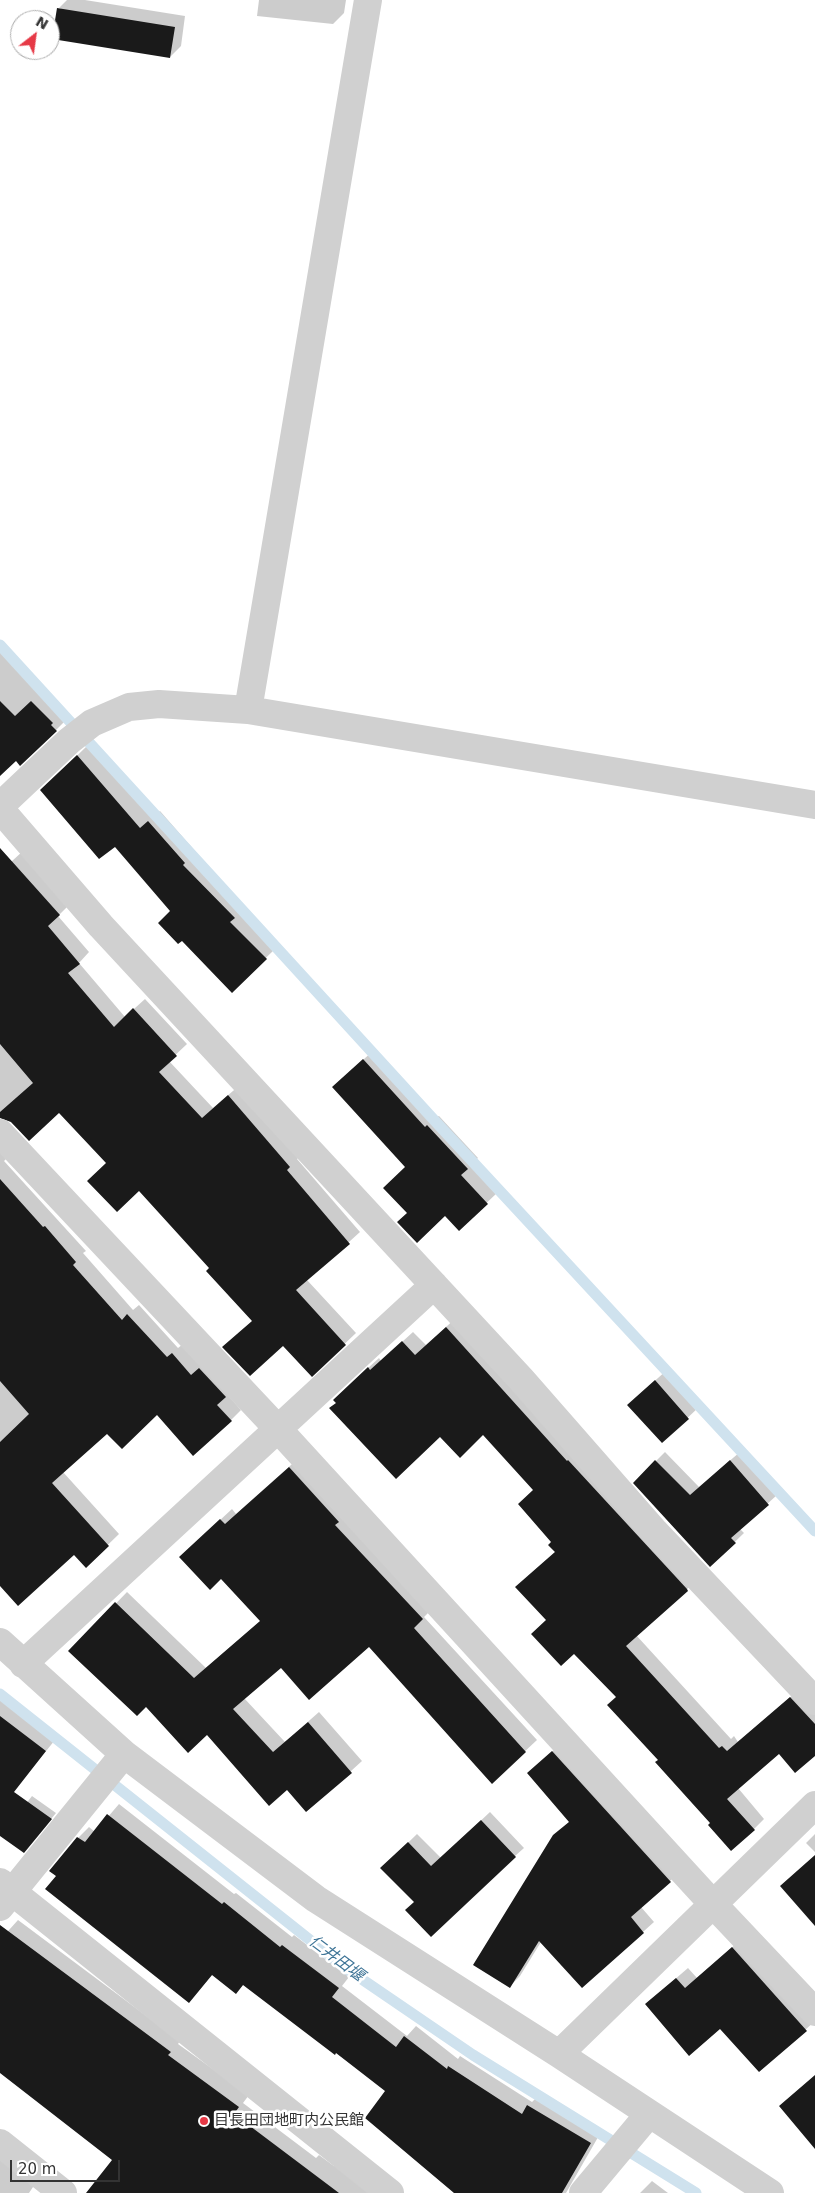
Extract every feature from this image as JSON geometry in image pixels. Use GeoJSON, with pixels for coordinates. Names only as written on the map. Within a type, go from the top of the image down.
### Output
{"type":"FeatureCollection","features":[{"type":"Feature","properties":{"kind":"street"},"geometry":{"type":"LineString","coordinates":[[248,710],[368,0]]}},
{"type":"Feature","properties":{"kind":"street"},"geometry":{"type":"LineString","coordinates":[[815,805],[248,710],[160,704],[129,707],[92,723],[69,741],[0,808],[101,926],[521,1379],[655,1532],[815,1701]]}},
{"type":"Feature","properties":{"kind":"street"},"geometry":{"type":"LineString","coordinates":[[0,1133],[278,1429],[712,1903],[815,2012]]}},
{"type":"Feature","properties":{"kind":"street"},"geometry":{"type":"LineString","coordinates":[[23,1664],[434,1285]]}},
{"type":"Feature","properties":{"kind":"street"},"geometry":{"type":"LineString","coordinates":[[0,1642],[124,1754],[316,1899],[559,2054],[770,2193]]}},
{"type":"Feature","properties":{"kind":"street"},"geometry":{"type":"LineString","coordinates":[[124,1754],[4,1894],[390,2193]]}},
{"type":"Feature","properties":{"kind":"street"},"geometry":{"type":"LineString","coordinates":[[559,2054],[712,1903],[815,1805]]}},
{"type":"Feature","properties":{"kind":"street"},"geometry":{"type":"LineString","coordinates":[[583,2193],[649,2114]]}},
{"type":"Feature","properties":{"kind":"street"},"geometry":{"type":"LineString","coordinates":[[0,2143],[63,2193]]}},
{"type":"Feature","properties":{"kind":"building"},"geometry":{"type":"Polygon","coordinates":[[[57,8],[175,27],[170,58],[60,40],[60,10],[57,10],[57,8]]]}},
{"type":"Feature","properties":{"kind":"building"},"geometry":{"type":"Polygon","coordinates":[[[0,701],[15,716],[31,701],[53,723],[51,725],[57,731],[20,766],[16,761],[0,776],[0,701]]]}},
{"type":"Feature","properties":{"kind":"building"},"geometry":{"type":"Polygon","coordinates":[[[77,755],[140,828],[148,821],[185,863],[183,865],[235,918],[230,922],[267,959],[232,993],[182,941],[178,944],[158,923],[170,911],[115,847],[99,859],[40,790],[77,755]]]}},
{"type":"Feature","properties":{"kind":"building"},"geometry":{"type":"Polygon","coordinates":[[[0,848],[60,915],[48,926],[80,964],[68,973],[114,1027],[133,1008],[177,1056],[159,1072],[202,1118],[228,1095],[290,1167],[287,1170],[350,1244],[296,1290],[346,1345],[312,1377],[283,1346],[250,1376],[222,1347],[252,1321],[206,1271],[209,1268],[139,1191],[117,1212],[87,1181],[106,1163],[59,1113],[29,1141],[11,1122],[0,1118],[0,1112],[33,1083],[0,1044],[0,848]]]}},
{"type":"Feature","properties":{"kind":"building"},"geometry":{"type":"Polygon","coordinates":[[[363,1059],[425,1127],[427,1125],[468,1169],[461,1175],[488,1204],[459,1231],[445,1216],[417,1243],[397,1222],[407,1213],[383,1188],[405,1167],[332,1087],[363,1059]]]}},
{"type":"Feature","properties":{"kind":"building"},"geometry":{"type":"Polygon","coordinates":[[[0,1179],[43,1227],[45,1226],[76,1262],[73,1265],[122,1320],[127,1314],[167,1357],[172,1353],[191,1375],[199,1368],[226,1397],[217,1405],[232,1421],[193,1456],[157,1415],[122,1449],[107,1434],[52,1483],[109,1546],[86,1568],[74,1555],[18,1606],[0,1586],[0,1442],[29,1414],[0,1381],[0,1179]]]}},
{"type":"Feature","properties":{"kind":"building"},"geometry":{"type":"Polygon","coordinates":[[[446,1327],[567,1461],[687,1589],[688,1591],[626,1646],[719,1748],[722,1746],[727,1751],[790,1697],[815,1724],[815,1756],[795,1773],[779,1754],[727,1799],[755,1830],[731,1851],[708,1825],[710,1823],[655,1762],[658,1760],[607,1705],[616,1697],[574,1654],[561,1666],[531,1634],[546,1620],[515,1587],[555,1552],[548,1545],[551,1542],[518,1504],[533,1490],[483,1435],[460,1458],[440,1437],[396,1479],[329,1408],[336,1403],[333,1400],[368,1367],[370,1370],[402,1341],[415,1355],[446,1327]]]}},
{"type":"Feature","properties":{"kind":"building"},"geometry":{"type":"Polygon","coordinates":[[[655,1380],[689,1419],[662,1443],[627,1405],[655,1380]]]}},
{"type":"Feature","properties":{"kind":"building"},"geometry":{"type":"Polygon","coordinates":[[[655,1460],[690,1495],[730,1460],[769,1505],[731,1538],[736,1543],[710,1567],[633,1483],[655,1460]]]}},
{"type":"Feature","properties":{"kind":"building"},"geometry":{"type":"Polygon","coordinates":[[[289,1467],[339,1522],[335,1525],[423,1619],[414,1628],[526,1752],[492,1784],[369,1647],[309,1700],[281,1668],[233,1709],[273,1752],[308,1722],[352,1773],[306,1812],[287,1790],[269,1806],[207,1735],[188,1753],[146,1707],[137,1716],[68,1651],[115,1602],[194,1678],[260,1621],[221,1579],[210,1590],[179,1557],[220,1519],[225,1524],[289,1467]]]}},
{"type":"Feature","properties":{"kind":"building"},"geometry":{"type":"Polygon","coordinates":[[[0,1716],[46,1751],[14,1792],[52,1819],[24,1853],[0,1836],[0,1716]]]}},
{"type":"Feature","properties":{"kind":"building"},"geometry":{"type":"Polygon","coordinates":[[[552,1751],[671,1882],[631,1917],[644,1933],[582,1988],[539,1941],[510,1988],[473,1965],[553,1835],[569,1822],[527,1773],[552,1751]]]}},
{"type":"Feature","properties":{"kind":"building"},"geometry":{"type":"Polygon","coordinates":[[[107,1814],[222,1904],[224,1902],[280,1947],[282,1945],[339,1988],[332,1997],[396,2047],[404,2036],[447,2069],[448,2066],[522,2114],[527,2105],[591,2143],[562,2193],[454,2193],[365,2118],[385,2091],[336,2053],[335,2055],[243,1985],[236,1994],[212,1975],[189,2003],[45,1889],[56,1876],[49,1871],[77,1837],[85,1842],[107,1814]]]}},
{"type":"Feature","properties":{"kind":"building"},"geometry":{"type":"Polygon","coordinates":[[[481,1820],[516,1857],[431,1937],[405,1910],[414,1902],[380,1868],[408,1842],[431,1866],[481,1820]]]}},
{"type":"Feature","properties":{"kind":"building"},"geometry":{"type":"Polygon","coordinates":[[[815,1855],[815,1926],[780,1886],[815,1855]]]}},
{"type":"Feature","properties":{"kind":"building"},"geometry":{"type":"Polygon","coordinates":[[[0,1925],[171,2052],[168,2055],[239,2107],[234,2114],[339,2193],[86,2193],[112,2160],[0,2073],[0,1925]]]}},
{"type":"Feature","properties":{"kind":"building"},"geometry":{"type":"Polygon","coordinates":[[[732,1947],[807,2031],[759,2072],[720,2029],[689,2056],[645,2004],[676,1978],[685,1988],[732,1947]]]}},
{"type":"Feature","properties":{"kind":"building"},"geometry":{"type":"Polygon","coordinates":[[[815,2075],[815,2149],[779,2106],[815,2075]]]}},
{"type":"Feature","properties":{"kind":"waterway"},"geometry":{"type":"LineString","coordinates":[[0,645],[435,1121],[815,1531]]}},
{"type":"Feature","properties":{"kind":"waterway","name":"仁井田堰"},"geometry":{"type":"LineString","coordinates":[[0,1694],[344,1967],[473,2055],[696,2193]]}},
{"type":"Feature","properties":{"kind":"place","name":"目長田団地町内公民館"},"geometry":{"type":"Point","coordinates":[204,2121]}}]}
